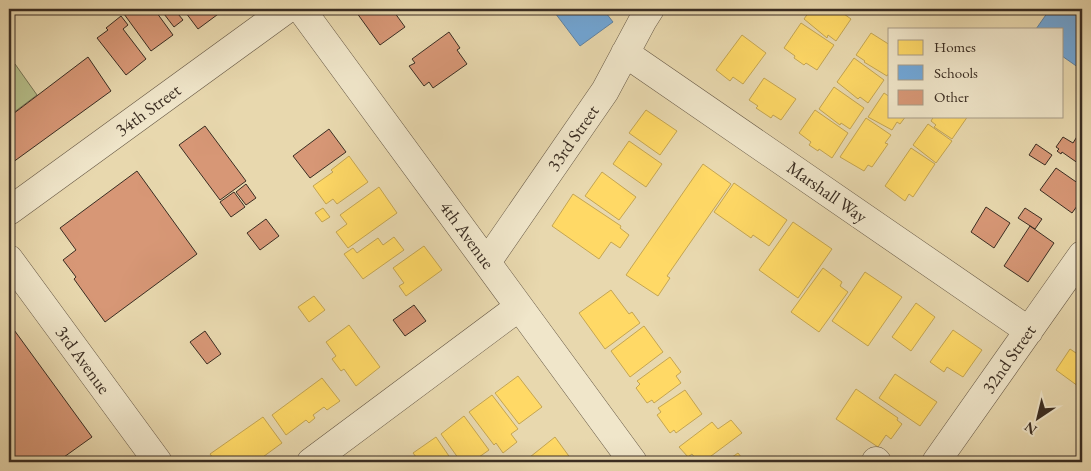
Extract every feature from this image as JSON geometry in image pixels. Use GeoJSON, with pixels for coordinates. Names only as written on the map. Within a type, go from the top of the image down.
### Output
{"type":"FeatureCollection","features":[{"type":"Feature","properties":{"kind":"street","name":"34th Street"},"geometry":{"type":"LineString","coordinates":[[9,211],[287,9]]}},
{"type":"Feature","properties":{"kind":"street","name":"4th Avenue"},"geometry":{"type":"LineString","coordinates":[[302,9],[633,462]]}},
{"type":"Feature","properties":{"kind":"street","name":"33rd Street"},"geometry":{"type":"LineString","coordinates":[[487,262],[605,91],[650,9]]}},
{"type":"Feature","properties":{"kind":"street","name":"Marshall Way"},"geometry":{"type":"LineString","coordinates":[[625,53],[1029,331]]}},
{"type":"Feature","properties":{"kind":"street","name":"32nd Street"},"geometry":{"type":"LineString","coordinates":[[936,462],[1082,255]]}},
{"type":"Feature","properties":{"kind":"street","name":"3rd Avenue"},"geometry":{"type":"LineString","coordinates":[[9,258],[158,462]]}},
{"type":"Feature","properties":{"kind":"street"},"geometry":{"type":"LineString","coordinates":[[311,462],[519,307]]}},
{"type":"Feature","properties":{"kind":"green space"},"geometry":{"type":"Polygon","coordinates":[[[15,64],[37,95],[9,116],[9,69],[15,64]]]}},
{"type":"Feature","properties":{"kind":"building: Homes"},"geometry":{"type":"Polygon","coordinates":[[[811,9],[837,9],[851,19],[836,41],[828,35],[827,38],[804,19],[811,9]]]}},
{"type":"Feature","properties":{"kind":"building: Homes"},"geometry":{"type":"Polygon","coordinates":[[[801,23],[834,45],[817,70],[806,63],[804,65],[784,48],[801,23]]]}},
{"type":"Feature","properties":{"kind":"building: Homes"},"geometry":{"type":"Polygon","coordinates":[[[871,33],[888,44],[887,76],[864,62],[856,55],[871,33]]]}},
{"type":"Feature","properties":{"kind":"building: Homes"},"geometry":{"type":"Polygon","coordinates":[[[742,35],[766,53],[743,84],[733,77],[730,81],[716,70],[742,35]]]}},
{"type":"Feature","properties":{"kind":"building: Homes"},"geometry":{"type":"Polygon","coordinates":[[[854,58],[884,80],[868,103],[860,97],[858,99],[837,82],[854,58]]]}},
{"type":"Feature","properties":{"kind":"building: Homes"},"geometry":{"type":"Polygon","coordinates":[[[764,78],[796,99],[781,120],[773,115],[771,118],[756,108],[758,106],[749,100],[764,78]]]}},
{"type":"Feature","properties":{"kind":"building: Homes"},"geometry":{"type":"Polygon","coordinates":[[[834,87],[864,108],[850,129],[841,123],[840,125],[819,109],[834,87]]]}},
{"type":"Feature","properties":{"kind":"building: Homes"},"geometry":{"type":"Polygon","coordinates":[[[884,93],[888,96],[888,118],[904,118],[900,124],[897,122],[892,130],[868,117],[884,93]]]}},
{"type":"Feature","properties":{"kind":"building: Homes"},"geometry":{"type":"Polygon","coordinates":[[[646,110],[677,131],[660,155],[629,133],[646,110]]]}},
{"type":"Feature","properties":{"kind":"building: Homes"},"geometry":{"type":"Polygon","coordinates":[[[815,110],[848,133],[832,158],[809,145],[811,142],[799,133],[815,110]]]}},
{"type":"Feature","properties":{"kind":"building: Homes"},"geometry":{"type":"Polygon","coordinates":[[[866,118],[891,135],[885,143],[888,144],[872,167],[868,165],[864,171],[840,157],[866,118]]]}},
{"type":"Feature","properties":{"kind":"building: Homes"},"geometry":{"type":"Polygon","coordinates":[[[933,118],[967,118],[952,139],[934,127],[936,125],[931,121],[933,118]]]}},
{"type":"Feature","properties":{"kind":"building: Homes"},"geometry":{"type":"Polygon","coordinates":[[[928,124],[952,141],[936,163],[913,145],[928,124]]]}},
{"type":"Feature","properties":{"kind":"building: Homes"},"geometry":{"type":"Polygon","coordinates":[[[629,141],[662,164],[646,187],[613,164],[629,141]]]}},
{"type":"Feature","properties":{"kind":"building: Homes"},"geometry":{"type":"Polygon","coordinates":[[[911,148],[935,164],[913,197],[909,194],[905,201],[885,186],[911,148]]]}},
{"type":"Feature","properties":{"kind":"building: Homes"},"geometry":{"type":"Polygon","coordinates":[[[349,156],[368,182],[337,204],[333,199],[326,204],[313,186],[333,172],[331,170],[349,156]]]}},
{"type":"Feature","properties":{"kind":"building: Homes"},"geometry":{"type":"Polygon","coordinates":[[[703,164],[731,184],[667,276],[670,278],[658,296],[626,275],[703,164]]]}},
{"type":"Feature","properties":{"kind":"building: Homes"},"geometry":{"type":"Polygon","coordinates":[[[602,172],[636,197],[619,220],[585,196],[602,172]]]}},
{"type":"Feature","properties":{"kind":"building: Homes"},"geometry":{"type":"Polygon","coordinates":[[[734,183],[787,220],[769,246],[753,235],[751,238],[714,212],[734,183]]]}},
{"type":"Feature","properties":{"kind":"building: Homes"},"geometry":{"type":"Polygon","coordinates":[[[379,187],[397,213],[348,248],[336,232],[347,224],[340,215],[379,187]]]}},
{"type":"Feature","properties":{"kind":"building: Homes"},"geometry":{"type":"Polygon","coordinates":[[[573,194],[621,226],[620,228],[629,235],[620,248],[611,242],[599,259],[552,226],[573,194]]]}},
{"type":"Feature","properties":{"kind":"building: Homes"},"geometry":{"type":"Polygon","coordinates":[[[323,208],[330,217],[322,222],[315,213],[323,208]]]}},
{"type":"Feature","properties":{"kind":"building: Homes"},"geometry":{"type":"Polygon","coordinates":[[[793,222],[832,249],[798,298],[759,270],[793,222]]]}},
{"type":"Feature","properties":{"kind":"building: Homes"},"geometry":{"type":"Polygon","coordinates":[[[394,237],[404,250],[363,279],[344,254],[353,248],[357,253],[378,238],[383,245],[394,237]]]}},
{"type":"Feature","properties":{"kind":"building: Homes"},"geometry":{"type":"Polygon","coordinates":[[[424,246],[442,270],[406,296],[399,286],[404,283],[393,268],[424,246]]]}},
{"type":"Feature","properties":{"kind":"building: Homes"},"geometry":{"type":"Polygon","coordinates":[[[823,268],[842,282],[840,286],[848,292],[819,332],[791,312],[823,268]]]}},
{"type":"Feature","properties":{"kind":"building: Homes"},"geometry":{"type":"Polygon","coordinates":[[[865,272],[902,297],[868,346],[832,321],[865,272]]]}},
{"type":"Feature","properties":{"kind":"building: Homes"},"geometry":{"type":"Polygon","coordinates":[[[611,290],[629,314],[632,312],[640,323],[605,349],[579,313],[611,290]]]}},
{"type":"Feature","properties":{"kind":"building: Homes"},"geometry":{"type":"Polygon","coordinates":[[[314,296],[325,310],[309,322],[298,307],[314,296]]]}},
{"type":"Feature","properties":{"kind":"building: Homes"},"geometry":{"type":"Polygon","coordinates":[[[916,303],[935,317],[911,351],[892,337],[916,303]]]}},
{"type":"Feature","properties":{"kind":"building: Homes"},"geometry":{"type":"Polygon","coordinates":[[[349,325],[380,367],[356,386],[344,369],[341,371],[332,359],[336,356],[326,342],[349,325]]]}},
{"type":"Feature","properties":{"kind":"building: Homes"},"geometry":{"type":"Polygon","coordinates":[[[644,326],[663,352],[630,377],[611,351],[644,326]]]}},
{"type":"Feature","properties":{"kind":"building: Homes"},"geometry":{"type":"Polygon","coordinates":[[[953,330],[982,350],[963,377],[947,367],[944,372],[930,362],[953,330]]]}},
{"type":"Feature","properties":{"kind":"building: Homes"},"geometry":{"type":"Polygon","coordinates":[[[1070,349],[1082,357],[1082,389],[1056,370],[1070,349]]]}},
{"type":"Feature","properties":{"kind":"building: Homes"},"geometry":{"type":"Polygon","coordinates":[[[670,357],[681,372],[676,376],[681,383],[654,403],[652,400],[647,403],[636,388],[640,384],[637,381],[670,357]]]}},
{"type":"Feature","properties":{"kind":"building: Homes"},"geometry":{"type":"Polygon","coordinates":[[[895,374],[937,402],[920,426],[879,398],[895,374]]]}},
{"type":"Feature","properties":{"kind":"building: Homes"},"geometry":{"type":"Polygon","coordinates":[[[518,376],[542,407],[519,424],[495,393],[518,376]]]}},
{"type":"Feature","properties":{"kind":"building: Homes"},"geometry":{"type":"Polygon","coordinates":[[[322,378],[340,401],[327,410],[324,407],[313,415],[315,418],[309,423],[306,420],[286,435],[272,415],[322,378]]]}},
{"type":"Feature","properties":{"kind":"building: Homes"},"geometry":{"type":"Polygon","coordinates":[[[856,389],[898,418],[897,420],[902,424],[891,439],[886,435],[878,447],[836,419],[856,389]]]}},
{"type":"Feature","properties":{"kind":"building: Homes"},"geometry":{"type":"Polygon","coordinates":[[[685,390],[702,414],[676,433],[674,430],[670,433],[657,415],[661,412],[658,408],[685,390]]]}},
{"type":"Feature","properties":{"kind":"building: Homes"},"geometry":{"type":"Polygon","coordinates":[[[492,395],[518,429],[511,434],[517,442],[503,453],[496,443],[494,445],[469,412],[492,395]]]}},
{"type":"Feature","properties":{"kind":"building: Homes"},"geometry":{"type":"Polygon","coordinates":[[[464,416],[489,450],[472,462],[461,462],[441,434],[464,416]]]}},
{"type":"Feature","properties":{"kind":"building: Homes"},"geometry":{"type":"Polygon","coordinates":[[[263,417],[282,443],[256,462],[249,462],[247,459],[242,462],[216,462],[210,454],[263,417]]]}},
{"type":"Feature","properties":{"kind":"building: Homes"},"geometry":{"type":"Polygon","coordinates":[[[731,420],[742,433],[703,462],[698,462],[692,454],[688,457],[679,447],[712,422],[718,429],[731,420]]]}},
{"type":"Feature","properties":{"kind":"building: Homes"},"geometry":{"type":"Polygon","coordinates":[[[436,437],[453,462],[420,462],[413,453],[436,437]]]}},
{"type":"Feature","properties":{"kind":"building: Homes"},"geometry":{"type":"Polygon","coordinates":[[[555,437],[571,459],[568,462],[530,462],[533,460],[530,457],[555,437]]]}},
{"type":"Feature","properties":{"kind":"building: Homes"},"geometry":{"type":"Polygon","coordinates":[[[738,453],[745,462],[725,462],[738,453]]]}},
{"type":"Feature","properties":{"kind":"building: Schools"},"geometry":{"type":"Polygon","coordinates":[[[552,9],[603,9],[613,22],[580,46],[552,9]]]}},
{"type":"Feature","properties":{"kind":"building: Schools"},"geometry":{"type":"Polygon","coordinates":[[[1050,9],[1082,9],[1082,70],[1064,57],[1064,28],[1037,28],[1050,9]]]}},
{"type":"Feature","properties":{"kind":"building: Other"},"geometry":{"type":"Polygon","coordinates":[[[131,9],[154,9],[173,35],[151,51],[124,14],[131,9]]]}},
{"type":"Feature","properties":{"kind":"building: Other"},"geometry":{"type":"Polygon","coordinates":[[[174,9],[183,20],[174,27],[161,10],[174,9]]]}},
{"type":"Feature","properties":{"kind":"building: Other"},"geometry":{"type":"Polygon","coordinates":[[[183,9],[225,9],[198,29],[183,9]]]}},
{"type":"Feature","properties":{"kind":"building: Other"},"geometry":{"type":"Polygon","coordinates":[[[354,9],[392,9],[405,27],[380,45],[354,9]]]}},
{"type":"Feature","properties":{"kind":"building: Other"},"geometry":{"type":"Polygon","coordinates":[[[121,16],[128,25],[123,29],[146,59],[126,75],[97,38],[108,30],[106,28],[121,16]]]}},
{"type":"Feature","properties":{"kind":"building: Other"},"geometry":{"type":"Polygon","coordinates":[[[449,32],[460,48],[457,50],[467,64],[433,88],[429,82],[424,86],[409,66],[415,63],[412,59],[449,32]]]}},
{"type":"Feature","properties":{"kind":"building: Other"},"geometry":{"type":"Polygon","coordinates":[[[88,57],[111,91],[9,165],[9,117],[88,57]]]}},
{"type":"Feature","properties":{"kind":"building: Other"},"geometry":{"type":"Polygon","coordinates":[[[205,126],[246,181],[220,200],[179,145],[205,126]]]}},
{"type":"Feature","properties":{"kind":"building: Other"},"geometry":{"type":"Polygon","coordinates":[[[329,129],[346,152],[310,178],[293,156],[329,129]]]}},
{"type":"Feature","properties":{"kind":"building: Other"},"geometry":{"type":"Polygon","coordinates":[[[1081,130],[1082,166],[1062,152],[1061,154],[1057,151],[1059,149],[1056,147],[1063,137],[1073,143],[1081,130]]]}},
{"type":"Feature","properties":{"kind":"building: Other"},"geometry":{"type":"Polygon","coordinates":[[[1036,144],[1052,155],[1045,165],[1029,155],[1036,144]]]}},
{"type":"Feature","properties":{"kind":"building: Other"},"geometry":{"type":"Polygon","coordinates":[[[1056,168],[1082,186],[1082,203],[1080,202],[1072,213],[1040,190],[1056,168]]]}},
{"type":"Feature","properties":{"kind":"building: Other"},"geometry":{"type":"Polygon","coordinates":[[[137,171],[197,254],[105,322],[74,279],[76,277],[63,260],[76,250],[60,228],[137,171]]]}},
{"type":"Feature","properties":{"kind":"building: Other"},"geometry":{"type":"Polygon","coordinates":[[[246,184],[256,198],[246,205],[236,192],[246,184]]]}},
{"type":"Feature","properties":{"kind":"building: Other"},"geometry":{"type":"Polygon","coordinates":[[[234,192],[245,207],[231,217],[220,202],[234,192]]]}},
{"type":"Feature","properties":{"kind":"building: Other"},"geometry":{"type":"Polygon","coordinates":[[[986,207],[1010,223],[994,248],[971,232],[986,207]]]}},
{"type":"Feature","properties":{"kind":"building: Other"},"geometry":{"type":"Polygon","coordinates":[[[1025,208],[1042,219],[1035,229],[1018,218],[1025,208]]]}},
{"type":"Feature","properties":{"kind":"building: Other"},"geometry":{"type":"Polygon","coordinates":[[[266,219],[279,236],[260,250],[247,233],[266,219]]]}},
{"type":"Feature","properties":{"kind":"building: Other"},"geometry":{"type":"Polygon","coordinates":[[[1030,226],[1054,243],[1028,282],[1004,266],[1030,226]]]}},
{"type":"Feature","properties":{"kind":"building: Other"},"geometry":{"type":"Polygon","coordinates":[[[414,305],[426,321],[405,336],[393,320],[414,305]]]}},
{"type":"Feature","properties":{"kind":"building: Other"},"geometry":{"type":"Polygon","coordinates":[[[9,323],[92,437],[57,462],[9,462],[9,323]]]}},
{"type":"Feature","properties":{"kind":"building: Other"},"geometry":{"type":"Polygon","coordinates":[[[205,331],[221,354],[207,364],[190,342],[205,331]]]}}]}
